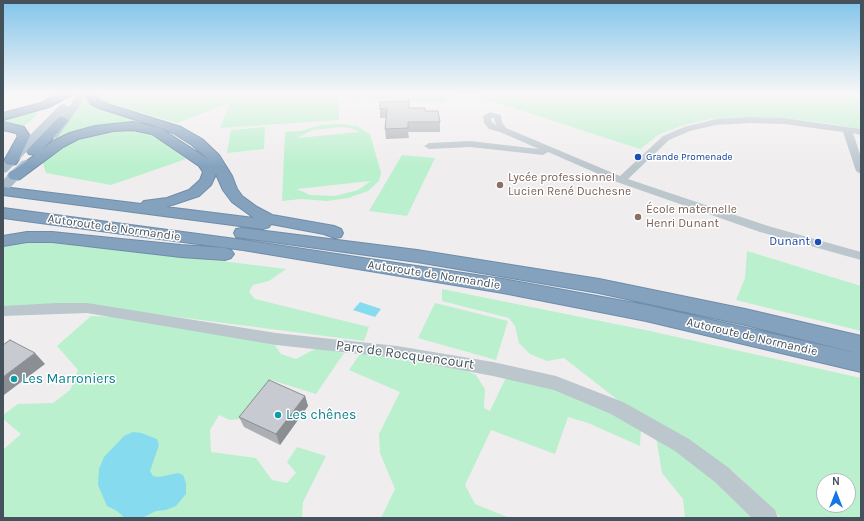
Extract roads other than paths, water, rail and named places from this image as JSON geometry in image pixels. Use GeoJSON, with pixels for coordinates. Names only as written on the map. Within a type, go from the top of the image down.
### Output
{"type":"FeatureCollection","features":[{"type":"Feature","properties":{"kind":"highway"},"geometry":{"type":"LineString","coordinates":[[144,118],[177,130],[197,142],[214,158],[225,176],[230,190],[237,199],[251,210],[266,218],[328,230],[335,233]]}},
{"type":"Feature","properties":{"kind":"highway"},"geometry":{"type":"LineString","coordinates":[[7,177],[62,121]]}},
{"type":"Feature","properties":{"kind":"highway"},"geometry":{"type":"LineString","coordinates":[[3,126],[20,130],[24,136],[7,177]]}},
{"type":"Feature","properties":{"kind":"highway"},"geometry":{"type":"LineString","coordinates":[[7,177],[58,144],[74,136],[95,130],[133,126],[156,131],[204,163],[210,172],[206,182],[194,193],[169,202],[152,204],[102,204]]}},
{"type":"Feature","properties":{"kind":"highway"},"geometry":{"type":"LineString","coordinates":[[7,177],[102,204],[335,233],[447,249],[554,270],[599,286]]}},
{"type":"Feature","properties":{"kind":"highway","name":"Autoroute de Normandie"},"geometry":{"type":"LineString","coordinates":[[3,201],[417,256],[599,286],[745,317],[861,345]]}},
{"type":"Feature","properties":{"kind":"highway","name":"Autoroute de Normandie"},"geometry":{"type":"LineString","coordinates":[[3,213],[372,264],[503,286],[646,313],[861,363]]}},
{"type":"Feature","properties":{"kind":"highway"},"geometry":{"type":"LineString","coordinates":[[3,222],[184,247],[216,253]]}},
{"type":"Feature","properties":{"kind":"highway"},"geometry":{"type":"LineString","coordinates":[[3,241],[27,237],[52,237],[342,266],[372,264]]}},
{"type":"Feature","properties":{"kind":"main road"},"geometry":{"type":"LineString","coordinates":[[7,177],[56,118]]}},
{"type":"Feature","properties":{"kind":"street"},"geometry":{"type":"LineString","coordinates":[[622,180],[666,138],[687,129],[716,122],[750,120],[784,121],[861,132]]}},
{"type":"Feature","properties":{"kind":"street"},"geometry":{"type":"LineString","coordinates":[[503,130],[622,180],[764,229],[861,256]]}},
{"type":"Feature","properties":{"kind":"street"},"geometry":{"type":"LineString","coordinates":[[847,130],[861,170]]}},
{"type":"Feature","properties":{"kind":"street"},"geometry":{"type":"LineString","coordinates":[[429,146],[462,144],[543,152],[548,150]]}},
{"type":"Feature","properties":{"kind":"street","name":"Parc de Rocquencourt"},"geometry":{"type":"LineString","coordinates":[[3,311],[87,308],[276,339],[397,352],[494,369],[556,384],[617,408],[682,445],[722,475],[767,518]]}},
{"type":"Feature","properties":{"kind":"water"},"geometry":{"type":"Polygon","coordinates":[[[360,302],[381,309],[375,317],[353,310],[360,302]]]}},
{"type":"Feature","properties":{"kind":"water"},"geometry":{"type":"Polygon","coordinates":[[[133,432],[141,433],[157,439],[159,445],[150,471],[153,476],[159,477],[178,473],[183,475],[186,483],[186,494],[176,506],[166,510],[156,511],[142,518],[125,518],[117,511],[107,506],[98,485],[99,469],[104,457],[124,436],[133,432]]]}},
{"type":"Feature","properties":{"kind":"place","name":"Grande Promenade"},"geometry":{"type":"Point","coordinates":[638,157]}},
{"type":"Feature","properties":{"kind":"place","name":"Lycée professionnel Lucien René Duchesne"},"geometry":{"type":"Point","coordinates":[500,185]}},
{"type":"Feature","properties":{"kind":"place","name":"École maternelle Henri Dunant"},"geometry":{"type":"Point","coordinates":[638,217]}},
{"type":"Feature","properties":{"kind":"place","name":"Dunant"},"geometry":{"type":"Point","coordinates":[818,242]}},
{"type":"Feature","properties":{"kind":"place","name":"Les Marroniers"},"geometry":{"type":"Point","coordinates":[14,379]}},
{"type":"Feature","properties":{"kind":"place","name":"Les chênes"},"geometry":{"type":"Point","coordinates":[278,415]}}]}
